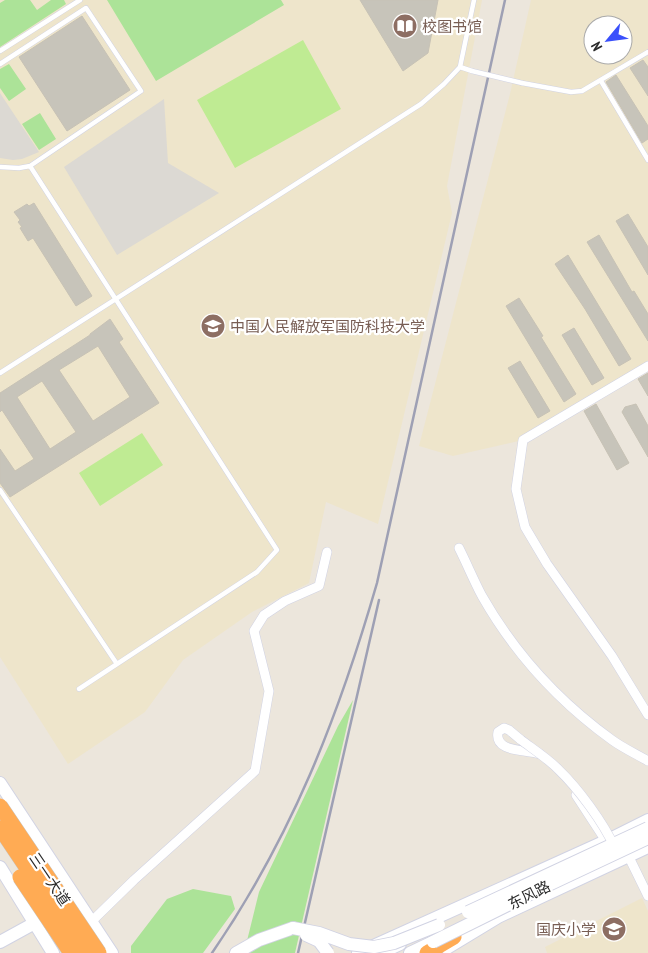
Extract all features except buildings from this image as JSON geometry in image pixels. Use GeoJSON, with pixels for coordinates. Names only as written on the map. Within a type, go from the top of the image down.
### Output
{"type":"FeatureCollection","features":[{"type":"Feature","properties":{"kind":"highway","name":"三一大道"},"geometry":{"type":"LineString","coordinates":[[0,806],[99,953]]}},
{"type":"Feature","properties":{"kind":"highway","name":"三一大道"},"geometry":{"type":"LineString","coordinates":[[0,828],[84,953]]}},
{"type":"Feature","properties":{"kind":"highway"},"geometry":{"type":"LineString","coordinates":[[0,846],[71,953]]}},
{"type":"Feature","properties":{"kind":"highway"},"geometry":{"type":"LineString","coordinates":[[427,953],[473,917]]}},
{"type":"Feature","properties":{"kind":"street"},"geometry":{"type":"LineString","coordinates":[[648,366],[523,440],[516,489],[525,527],[547,564],[612,656],[648,715]]}},
{"type":"Feature","properties":{"kind":"street"},"geometry":{"type":"LineString","coordinates":[[459,548],[482,596],[507,636],[538,675],[584,718],[613,740],[648,761]]}},
{"type":"Feature","properties":{"kind":"street"},"geometry":{"type":"LineString","coordinates":[[92,921],[134,880],[256,772],[269,690],[254,631],[264,615],[285,601],[319,586],[327,552]]}},
{"type":"Feature","properties":{"kind":"street"},"geometry":{"type":"LineString","coordinates":[[559,770],[521,740],[509,730],[504,728],[498,732],[497,738],[507,748],[532,751],[544,756],[559,770],[580,794],[617,846],[648,896]]}},
{"type":"Feature","properties":{"kind":"street"},"geometry":{"type":"LineString","coordinates":[[0,783],[112,953]]}},
{"type":"Feature","properties":{"kind":"street"},"geometry":{"type":"LineString","coordinates":[[438,953],[617,846],[648,820]]}},
{"type":"Feature","properties":{"kind":"street","name":"东风路"},"geometry":{"type":"LineString","coordinates":[[410,953],[473,917],[544,887],[648,828]]}},
{"type":"Feature","properties":{"kind":"street","name":"东风路"},"geometry":{"type":"LineString","coordinates":[[617,846],[648,838]]}},
{"type":"Feature","properties":{"kind":"street"},"geometry":{"type":"LineString","coordinates":[[358,953],[617,846],[648,847]]}},
{"type":"Feature","properties":{"kind":"street"},"geometry":{"type":"LineString","coordinates":[[0,867],[53,953]]}},
{"type":"Feature","properties":{"kind":"street"},"geometry":{"type":"LineString","coordinates":[[0,934],[33,920],[76,897]]}},
{"type":"Feature","properties":{"kind":"street"},"geometry":{"type":"LineString","coordinates":[[236,953],[259,940],[293,931],[319,933],[349,944],[374,947],[394,944],[439,925],[473,917]]}},
{"type":"Feature","properties":{"kind":"street"},"geometry":{"type":"LineString","coordinates":[[0,942],[33,920]]}},
{"type":"Feature","properties":{"kind":"street"},"geometry":{"type":"LineString","coordinates":[[381,953],[439,925]]}},
{"type":"Feature","properties":{"kind":"street"},"geometry":{"type":"LineString","coordinates":[[245,953],[263,943],[293,931],[314,938],[323,945],[328,953]]}},
{"type":"Feature","properties":{"kind":"lane"},"geometry":{"type":"LineString","coordinates":[[0,51],[80,0]]}},
{"type":"Feature","properties":{"kind":"lane"},"geometry":{"type":"LineString","coordinates":[[0,373],[420,104],[460,68],[474,0]]}},
{"type":"Feature","properties":{"kind":"lane"},"geometry":{"type":"LineString","coordinates":[[0,64],[86,8],[141,92],[30,166],[19,168],[0,167]]}},
{"type":"Feature","properties":{"kind":"lane"},"geometry":{"type":"LineString","coordinates":[[460,68],[522,83],[571,92],[582,91],[648,52]]}},
{"type":"Feature","properties":{"kind":"lane"},"geometry":{"type":"LineString","coordinates":[[601,81],[648,160]]}},
{"type":"Feature","properties":{"kind":"lane"},"geometry":{"type":"LineString","coordinates":[[30,166],[277,550],[257,572],[79,690]]}},
{"type":"Feature","properties":{"kind":"lane"},"geometry":{"type":"LineString","coordinates":[[0,490],[117,664]]}},
{"type":"Feature","properties":{"kind":"shaded area","name":"中国人民解放军国防科技大学"},"geometry":{"type":"Polygon","coordinates":[[[0,0],[482,0],[447,186],[452,213],[378,524],[326,502],[309,583],[252,612],[183,660],[145,712],[68,764],[0,657],[0,0]]]}},
{"type":"Feature","properties":{"kind":"shaded area","name":"中国人民解放军国防科技大学"},"geometry":{"type":"Polygon","coordinates":[[[531,0],[648,0],[648,366],[523,440],[453,456],[419,446],[510,94],[531,0]]]}},
{"type":"Feature","properties":{"kind":"shaded area"},"geometry":{"type":"Polygon","coordinates":[[[0,93],[39,152],[22,159],[0,158],[0,93]]]}},
{"type":"Feature","properties":{"kind":"shaded area"},"geometry":{"type":"Polygon","coordinates":[[[164,99],[168,163],[219,193],[117,255],[64,167],[164,99]]]}},
{"type":"Feature","properties":{"kind":"shaded area","name":"国庆小学"},"geometry":{"type":"Polygon","coordinates":[[[642,898],[648,911],[648,953],[547,953],[545,947],[642,898]]]}},
{"type":"Feature","properties":{"kind":"green space"},"geometry":{"type":"Polygon","coordinates":[[[5,0],[30,0],[37,10],[51,0],[64,0],[66,4],[0,47],[0,3],[5,0]]]}},
{"type":"Feature","properties":{"kind":"green space"},"geometry":{"type":"Polygon","coordinates":[[[107,0],[281,0],[284,5],[156,81],[107,0]]]}},
{"type":"Feature","properties":{"kind":"green space"},"geometry":{"type":"Polygon","coordinates":[[[303,40],[341,109],[235,168],[197,100],[303,40]]]}},
{"type":"Feature","properties":{"kind":"green space"},"geometry":{"type":"Polygon","coordinates":[[[9,64],[26,89],[9,101],[0,88],[0,69],[9,64]]]}},
{"type":"Feature","properties":{"kind":"green space"},"geometry":{"type":"Polygon","coordinates":[[[40,113],[56,139],[39,150],[22,124],[40,113]]]}},
{"type":"Feature","properties":{"kind":"green space"},"geometry":{"type":"Polygon","coordinates":[[[142,433],[163,465],[100,506],[79,473],[142,433]]]}},
{"type":"Feature","properties":{"kind":"green space"},"geometry":{"type":"Polygon","coordinates":[[[353,700],[295,953],[244,953],[259,892],[338,726],[353,700]]]}},
{"type":"Feature","properties":{"kind":"green space"},"geometry":{"type":"Polygon","coordinates":[[[193,889],[231,896],[235,909],[203,953],[131,953],[131,946],[167,899],[193,889]]]}},
{"type":"Feature","properties":{"kind":"railway"},"geometry":{"type":"LineString","coordinates":[[212,953],[266,865],[289,820],[329,729],[362,633],[377,583],[505,0]]}},
{"type":"Feature","properties":{"kind":"railway"},"geometry":{"type":"LineString","coordinates":[[298,953],[379,600]]}},
{"type":"Feature","properties":{"kind":"place","name":"校图书馆"},"geometry":{"type":"Point","coordinates":[405,26]}},
{"type":"Feature","properties":{"kind":"place","name":"中国人民解放军国防科技大学"},"geometry":{"type":"Point","coordinates":[213,326]}},
{"type":"Feature","properties":{"kind":"place","name":"国庆小学"},"geometry":{"type":"Point","coordinates":[614,929]}}]}
